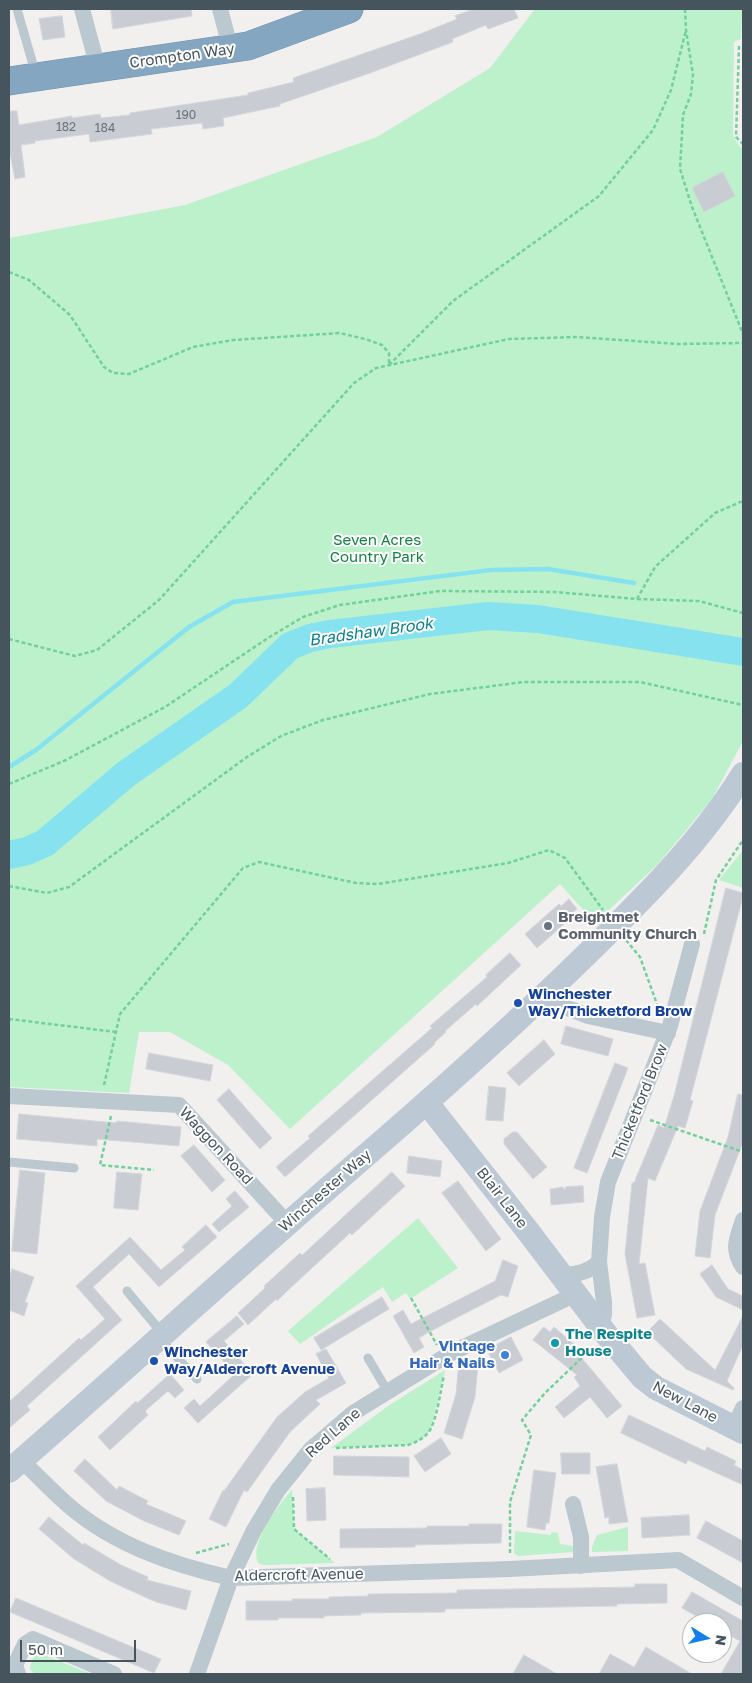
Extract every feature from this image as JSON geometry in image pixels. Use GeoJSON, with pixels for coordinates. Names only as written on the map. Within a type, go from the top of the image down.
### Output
{"type":"FeatureCollection","features":[{"type":"Feature","properties":{"kind":"highway","name":"Crompton Way"},"geometry":{"type":"LineString","coordinates":[[9,81],[231,50],[248,46],[349,9]]}},
{"type":"Feature","properties":{"kind":"street"},"geometry":{"type":"LineString","coordinates":[[82,9],[98,68]]}},
{"type":"Feature","properties":{"kind":"street"},"geometry":{"type":"LineString","coordinates":[[220,9],[231,50]]}},
{"type":"Feature","properties":{"kind":"street","name":"Winchester Way"},"geometry":{"type":"LineString","coordinates":[[15,1466],[288,1223],[427,1103],[542,998],[680,860],[743,774]]}},
{"type":"Feature","properties":{"kind":"street","name":"Thicketford Brow"},"geometry":{"type":"LineString","coordinates":[[603,1330],[604,1302],[599,1262],[602,1217],[608,1182],[669,1029],[692,944]]}},
{"type":"Feature","properties":{"kind":"street"},"geometry":{"type":"LineString","coordinates":[[542,998],[588,1016],[669,1029]]}},
{"type":"Feature","properties":{"kind":"street","name":"Waggon Road"},"geometry":{"type":"LineString","coordinates":[[9,1096],[179,1105],[288,1223]]}},
{"type":"Feature","properties":{"kind":"street","name":"Blair Lane"},"geometry":{"type":"LineString","coordinates":[[427,1103],[576,1294]]}},
{"type":"Feature","properties":{"kind":"street"},"geometry":{"type":"LineString","coordinates":[[743,1220],[736,1242],[737,1257],[743,1267]]}},
{"type":"Feature","properties":{"kind":"street"},"geometry":{"type":"LineString","coordinates":[[562,1275],[581,1273],[599,1262]]}},
{"type":"Feature","properties":{"kind":"street","name":"New Lane"},"geometry":{"type":"LineString","coordinates":[[576,1294],[642,1377],[656,1388],[740,1422]]}},
{"type":"Feature","properties":{"kind":"street","name":"Red Lane"},"geometry":{"type":"LineString","coordinates":[[197,1674],[230,1578],[250,1538],[278,1490],[311,1449],[353,1413],[447,1356],[576,1294]]}},
{"type":"Feature","properties":{"kind":"street","name":"Aldercroft Avenue"},"geometry":{"type":"LineString","coordinates":[[15,1466],[97,1526],[131,1545],[167,1560],[230,1578],[510,1569],[678,1560],[743,1598]]}},
{"type":"Feature","properties":{"kind":"street"},"geometry":{"type":"LineString","coordinates":[[573,1504],[581,1537],[581,1566]]}},
{"type":"Feature","properties":{"kind":"street"},"geometry":{"type":"LineString","coordinates":[[18,1674],[16,1665],[25,1644],[33,1640],[114,1674]]}},
{"type":"Feature","properties":{"kind":"lane"},"geometry":{"type":"LineString","coordinates":[[17,9],[37,78]]}},
{"type":"Feature","properties":{"kind":"lane"},"geometry":{"type":"LineString","coordinates":[[9,1162],[74,1168]]}},
{"type":"Feature","properties":{"kind":"lane"},"geometry":{"type":"LineString","coordinates":[[127,1291],[197,1379]]}},
{"type":"Feature","properties":{"kind":"lane"},"geometry":{"type":"LineString","coordinates":[[368,1358],[388,1392]]}},
{"type":"Feature","properties":{"kind":"path"},"geometry":{"type":"LineString","coordinates":[[685,9],[686,30],[693,75],[692,94],[683,115],[680,169],[743,334]]}},
{"type":"Feature","properties":{"kind":"path"},"geometry":{"type":"LineString","coordinates":[[389,366],[453,301],[599,196],[653,130],[671,90],[686,30]]}},
{"type":"Feature","properties":{"kind":"path"},"geometry":{"type":"LineString","coordinates":[[739,46],[736,137],[743,144]]}},
{"type":"Feature","properties":{"kind":"path"},"geometry":{"type":"LineString","coordinates":[[9,272],[29,280],[70,315],[104,367],[113,373],[130,374],[193,347],[233,340],[340,333],[382,345],[388,353],[389,366]]}},
{"type":"Feature","properties":{"kind":"path"},"geometry":{"type":"LineString","coordinates":[[9,639],[75,656],[97,650],[159,600],[354,383],[376,368],[509,340],[577,337],[678,344],[743,343]]}},
{"type":"Feature","properties":{"kind":"path"},"geometry":{"type":"LineString","coordinates":[[637,599],[655,567],[715,512],[743,501]]}},
{"type":"Feature","properties":{"kind":"path"},"geometry":{"type":"LineString","coordinates":[[9,784],[66,760],[165,707],[268,638],[303,617],[340,605],[440,591],[555,592],[637,599],[699,601],[743,613]]}},
{"type":"Feature","properties":{"kind":"path"},"geometry":{"type":"LineString","coordinates":[[9,886],[47,893],[69,886],[247,757],[281,736],[323,720],[430,694],[524,682],[640,682],[743,705]]}},
{"type":"Feature","properties":{"kind":"path"},"geometry":{"type":"LineString","coordinates":[[692,944],[703,936],[716,880],[743,840]]}},
{"type":"Feature","properties":{"kind":"path"},"geometry":{"type":"LineString","coordinates":[[154,1170],[100,1165],[116,1032],[120,1014],[243,868],[259,862],[356,883],[378,884],[508,863],[549,850],[565,858],[640,957],[662,1018],[669,1029]]}},
{"type":"Feature","properties":{"kind":"path"},"geometry":{"type":"LineString","coordinates":[[9,1019],[116,1032]]}},
{"type":"Feature","properties":{"kind":"path"},"geometry":{"type":"LineString","coordinates":[[635,1115],[743,1152]]}},
{"type":"Feature","properties":{"kind":"path"},"geometry":{"type":"LineString","coordinates":[[311,1449],[408,1445],[425,1437],[431,1429],[447,1356],[412,1298]]}},
{"type":"Feature","properties":{"kind":"path"},"geometry":{"type":"LineString","coordinates":[[510,1569],[510,1502],[531,1435],[522,1420],[603,1330]]}},
{"type":"Feature","properties":{"kind":"path"},"geometry":{"type":"LineString","coordinates":[[292,1473],[294,1529],[348,1574]]}},
{"type":"Feature","properties":{"kind":"path"},"geometry":{"type":"LineString","coordinates":[[167,1560],[250,1538]]}},
{"type":"Feature","properties":{"kind":"green space","name":"Seven Acres Country Park"},"geometry":{"type":"Polygon","coordinates":[[[535,9],[742,9],[741,39],[734,42],[733,136],[740,147],[743,148],[743,741],[712,799],[658,864],[595,923],[560,884],[290,1129],[228,1065],[170,1032],[139,1032],[129,1093],[9,1087],[9,238],[185,205],[377,137],[490,68],[535,9]]]}},
{"type":"Feature","properties":{"kind":"green space"},"geometry":{"type":"Polygon","coordinates":[[[743,850],[743,888],[719,880],[743,850]]]}},
{"type":"Feature","properties":{"kind":"green space"},"geometry":{"type":"Polygon","coordinates":[[[418,1218],[458,1268],[410,1299],[406,1293],[392,1302],[383,1287],[300,1344],[288,1331],[418,1218]]]}},
{"type":"Feature","properties":{"kind":"green space"},"geometry":{"type":"Polygon","coordinates":[[[445,1370],[431,1429],[421,1439],[408,1445],[331,1448],[388,1406],[445,1370]]]}},
{"type":"Feature","properties":{"kind":"green space"},"geometry":{"type":"Polygon","coordinates":[[[292,1489],[294,1529],[335,1563],[263,1565],[258,1563],[256,1554],[261,1534],[292,1489]]]}},
{"type":"Feature","properties":{"kind":"green space"},"geometry":{"type":"Polygon","coordinates":[[[628,1527],[628,1551],[592,1552],[597,1535],[628,1527]]]}},
{"type":"Feature","properties":{"kind":"green space"},"geometry":{"type":"Polygon","coordinates":[[[515,1531],[551,1535],[552,1532],[558,1533],[560,1544],[573,1546],[573,1552],[518,1556],[514,1553],[515,1531]]]}},
{"type":"Feature","properties":{"kind":"green space"},"geometry":{"type":"Polygon","coordinates":[[[39,1653],[91,1674],[35,1674],[30,1669],[33,1658],[39,1653]]]}},
{"type":"Feature","properties":{"kind":"building"},"geometry":{"type":"Polygon","coordinates":[[[111,9],[191,9],[192,16],[113,29],[111,9]]]}},
{"type":"Feature","properties":{"kind":"building"},"geometry":{"type":"Polygon","coordinates":[[[475,9],[514,9],[518,18],[488,29],[486,25],[452,39],[453,42],[280,104],[280,106],[223,118],[224,126],[203,129],[202,123],[151,129],[152,134],[90,142],[89,134],[35,141],[35,143],[21,145],[25,177],[15,179],[9,154],[9,111],[17,111],[19,125],[72,116],[72,118],[100,114],[101,118],[130,115],[130,113],[248,95],[248,93],[294,82],[293,78],[420,34],[457,19],[455,16],[475,9]]]}},
{"type":"Feature","properties":{"kind":"building"},"geometry":{"type":"Polygon","coordinates":[[[62,16],[65,37],[43,40],[39,19],[62,16]]]}},
{"type":"Feature","properties":{"kind":"building"},"geometry":{"type":"Polygon","coordinates":[[[723,172],[735,196],[704,212],[692,188],[723,172]]]}},
{"type":"Feature","properties":{"kind":"building"},"geometry":{"type":"Polygon","coordinates":[[[726,888],[743,893],[743,896],[690,1100],[693,1101],[685,1128],[678,1126],[655,1181],[648,1178],[639,1264],[645,1263],[655,1315],[637,1318],[625,1254],[632,1183],[634,1183],[658,1125],[664,1128],[674,1096],[726,888]]]}},
{"type":"Feature","properties":{"kind":"building","name":"Breightmet Community Church"},"geometry":{"type":"Polygon","coordinates":[[[569,899],[577,909],[569,916],[571,918],[537,948],[525,934],[559,904],[561,906],[569,899]]]}},
{"type":"Feature","properties":{"kind":"building"},"geometry":{"type":"Polygon","coordinates":[[[510,953],[521,965],[477,1006],[476,1004],[445,1031],[435,1044],[285,1177],[276,1167],[310,1138],[308,1136],[432,1028],[430,1026],[487,977],[486,975],[510,953]]]}},
{"type":"Feature","properties":{"kind":"building"},"geometry":{"type":"Polygon","coordinates":[[[566,1026],[613,1039],[608,1056],[561,1044],[566,1026]]]}},
{"type":"Feature","properties":{"kind":"building"},"geometry":{"type":"Polygon","coordinates":[[[544,1040],[555,1054],[519,1086],[507,1073],[544,1040]]]}},
{"type":"Feature","properties":{"kind":"building"},"geometry":{"type":"Polygon","coordinates":[[[149,1053],[213,1065],[210,1081],[146,1069],[149,1053]]]}},
{"type":"Feature","properties":{"kind":"building"},"geometry":{"type":"Polygon","coordinates":[[[615,1063],[628,1068],[587,1173],[574,1168],[615,1063]]]}},
{"type":"Feature","properties":{"kind":"building"},"geometry":{"type":"Polygon","coordinates":[[[489,1086],[506,1088],[503,1121],[486,1120],[489,1086]]]}},
{"type":"Feature","properties":{"kind":"building"},"geometry":{"type":"Polygon","coordinates":[[[229,1089],[272,1138],[260,1149],[217,1100],[229,1089]]]}},
{"type":"Feature","properties":{"kind":"building"},"geometry":{"type":"Polygon","coordinates":[[[738,1094],[743,1095],[743,1142],[715,1215],[710,1258],[695,1256],[700,1211],[728,1137],[738,1094]]]}},
{"type":"Feature","properties":{"kind":"building"},"geometry":{"type":"Polygon","coordinates":[[[19,1114],[181,1127],[179,1146],[97,1139],[97,1146],[17,1139],[19,1114]]]}},
{"type":"Feature","properties":{"kind":"building"},"geometry":{"type":"Polygon","coordinates":[[[513,1132],[517,1132],[547,1167],[533,1179],[504,1144],[504,1139],[513,1132]]]}},
{"type":"Feature","properties":{"kind":"building"},"geometry":{"type":"Polygon","coordinates":[[[194,1145],[225,1180],[212,1192],[181,1156],[194,1145]]]}},
{"type":"Feature","properties":{"kind":"building"},"geometry":{"type":"Polygon","coordinates":[[[409,1156],[442,1161],[440,1177],[407,1173],[409,1156]]]}},
{"type":"Feature","properties":{"kind":"building"},"geometry":{"type":"Polygon","coordinates":[[[20,1170],[45,1173],[37,1254],[12,1251],[20,1170]]]}},
{"type":"Feature","properties":{"kind":"building"},"geometry":{"type":"Polygon","coordinates":[[[117,1172],[142,1174],[138,1210],[114,1208],[117,1172]]]}},
{"type":"Feature","properties":{"kind":"building"},"geometry":{"type":"Polygon","coordinates":[[[392,1172],[405,1186],[352,1235],[350,1233],[277,1301],[276,1299],[248,1325],[238,1313],[300,1253],[302,1255],[392,1172]]]}},
{"type":"Feature","properties":{"kind":"building"},"geometry":{"type":"Polygon","coordinates":[[[458,1181],[501,1239],[486,1251],[442,1193],[458,1181]]]}},
{"type":"Feature","properties":{"kind":"building"},"geometry":{"type":"Polygon","coordinates":[[[583,1186],[584,1202],[551,1205],[550,1189],[563,1187],[565,1190],[566,1187],[583,1186]]]}},
{"type":"Feature","properties":{"kind":"building"},"geometry":{"type":"Polygon","coordinates":[[[235,1191],[249,1207],[219,1232],[212,1224],[232,1206],[226,1199],[235,1191]]]}},
{"type":"Feature","properties":{"kind":"building"},"geometry":{"type":"Polygon","coordinates":[[[206,1225],[217,1237],[159,1287],[129,1254],[93,1287],[122,1320],[27,1406],[30,1410],[9,1428],[9,1402],[79,1338],[81,1340],[105,1319],[76,1286],[130,1237],[161,1270],[185,1250],[182,1247],[206,1225]]]}},
{"type":"Feature","properties":{"kind":"building"},"geometry":{"type":"Polygon","coordinates":[[[503,1260],[518,1266],[508,1297],[501,1295],[427,1333],[419,1338],[424,1347],[414,1353],[393,1316],[403,1310],[411,1324],[495,1281],[503,1260]]]}},
{"type":"Feature","properties":{"kind":"building"},"geometry":{"type":"Polygon","coordinates":[[[712,1265],[728,1289],[743,1296],[743,1310],[716,1297],[700,1274],[712,1265]]]}},
{"type":"Feature","properties":{"kind":"building"},"geometry":{"type":"Polygon","coordinates":[[[12,1269],[34,1277],[25,1302],[28,1303],[24,1316],[9,1310],[9,1279],[12,1269]]]}},
{"type":"Feature","properties":{"kind":"building"},"geometry":{"type":"Polygon","coordinates":[[[382,1297],[389,1309],[321,1350],[314,1338],[382,1297]]]}},
{"type":"Feature","properties":{"kind":"building"},"geometry":{"type":"Polygon","coordinates":[[[237,1316],[244,1324],[224,1341],[253,1374],[198,1423],[184,1408],[194,1399],[200,1406],[235,1374],[206,1342],[237,1316]]]}},
{"type":"Feature","properties":{"kind":"building"},"geometry":{"type":"Polygon","coordinates":[[[743,1316],[743,1345],[727,1381],[734,1388],[733,1390],[686,1369],[647,1332],[660,1319],[715,1370],[743,1316]]]}},
{"type":"Feature","properties":{"kind":"building"},"geometry":{"type":"Polygon","coordinates":[[[544,1327],[550,1332],[554,1327],[577,1347],[575,1350],[622,1406],[607,1418],[590,1397],[564,1418],[555,1407],[580,1386],[574,1377],[577,1375],[533,1340],[544,1327]]]}},
{"type":"Feature","properties":{"kind":"building","name":"Vintage Hair & Nails"},"geometry":{"type":"Polygon","coordinates":[[[511,1337],[523,1360],[499,1373],[487,1350],[511,1337]]]}},
{"type":"Feature","properties":{"kind":"building"},"geometry":{"type":"Polygon","coordinates":[[[326,1349],[346,1383],[316,1400],[320,1404],[290,1432],[247,1492],[244,1490],[226,1527],[209,1519],[223,1490],[277,1417],[305,1392],[329,1378],[316,1354],[326,1349]]]}},
{"type":"Feature","properties":{"kind":"building"},"geometry":{"type":"Polygon","coordinates":[[[459,1364],[478,1366],[475,1397],[462,1439],[444,1433],[456,1394],[459,1364]]]}},
{"type":"Feature","properties":{"kind":"building"},"geometry":{"type":"Polygon","coordinates":[[[170,1374],[184,1390],[175,1398],[168,1391],[145,1411],[148,1415],[110,1450],[98,1437],[136,1401],[137,1403],[170,1374]]]}},
{"type":"Feature","properties":{"kind":"building"},"geometry":{"type":"Polygon","coordinates":[[[629,1415],[705,1451],[707,1447],[736,1461],[734,1465],[743,1470],[743,1485],[688,1460],[686,1464],[621,1433],[629,1415]]]}},
{"type":"Feature","properties":{"kind":"building"},"geometry":{"type":"Polygon","coordinates":[[[441,1438],[451,1454],[425,1472],[414,1456],[441,1438]]]}},
{"type":"Feature","properties":{"kind":"building"},"geometry":{"type":"Polygon","coordinates":[[[561,1453],[590,1453],[590,1474],[562,1474],[561,1453]]]}},
{"type":"Feature","properties":{"kind":"building"},"geometry":{"type":"Polygon","coordinates":[[[334,1456],[409,1457],[409,1477],[334,1475],[334,1456]]]}},
{"type":"Feature","properties":{"kind":"building"},"geometry":{"type":"Polygon","coordinates":[[[85,1459],[117,1490],[119,1486],[148,1501],[146,1504],[186,1521],[179,1535],[144,1521],[106,1501],[74,1471],[85,1459]]]}},
{"type":"Feature","properties":{"kind":"building"},"geometry":{"type":"Polygon","coordinates":[[[617,1464],[628,1522],[609,1524],[609,1517],[605,1518],[596,1467],[617,1464]]]}},
{"type":"Feature","properties":{"kind":"building"},"geometry":{"type":"Polygon","coordinates":[[[534,1470],[556,1473],[549,1523],[546,1523],[545,1530],[527,1527],[534,1470]]]}},
{"type":"Feature","properties":{"kind":"building"},"geometry":{"type":"Polygon","coordinates":[[[325,1488],[326,1520],[307,1521],[306,1489],[325,1488]]]}},
{"type":"Feature","properties":{"kind":"building"},"geometry":{"type":"Polygon","coordinates":[[[689,1515],[690,1535],[642,1538],[641,1518],[689,1515]]]}},
{"type":"Feature","properties":{"kind":"building"},"geometry":{"type":"Polygon","coordinates":[[[49,1517],[83,1545],[84,1543],[121,1565],[148,1577],[147,1580],[191,1591],[186,1610],[156,1602],[125,1588],[74,1559],[39,1529],[49,1517]]]}},
{"type":"Feature","properties":{"kind":"building"},"geometry":{"type":"Polygon","coordinates":[[[706,1521],[743,1541],[743,1563],[697,1538],[706,1521]]]}},
{"type":"Feature","properties":{"kind":"building"},"geometry":{"type":"Polygon","coordinates":[[[469,1524],[502,1524],[501,1543],[340,1548],[340,1529],[427,1528],[427,1526],[469,1526],[469,1524]]]}},
{"type":"Feature","properties":{"kind":"building"},"geometry":{"type":"Polygon","coordinates":[[[635,1584],[667,1584],[667,1603],[617,1604],[617,1606],[445,1609],[445,1612],[361,1613],[361,1615],[324,1616],[324,1618],[246,1620],[246,1601],[329,1599],[329,1597],[368,1596],[368,1594],[457,1593],[457,1590],[635,1587],[635,1584]]]}},
{"type":"Feature","properties":{"kind":"building"},"geometry":{"type":"Polygon","coordinates":[[[692,1592],[729,1613],[691,1613],[682,1608],[692,1592]]]}},
{"type":"Feature","properties":{"kind":"building"},"geometry":{"type":"Polygon","coordinates":[[[16,1598],[161,1659],[154,1673],[10,1612],[16,1598]]]}},
{"type":"Feature","properties":{"kind":"building"},"geometry":{"type":"Polygon","coordinates":[[[732,1615],[743,1621],[743,1674],[721,1674],[727,1663],[732,1663],[732,1655],[740,1641],[732,1637],[732,1615]]]}},
{"type":"Feature","properties":{"kind":"building"},"geometry":{"type":"Polygon","coordinates":[[[646,1647],[692,1674],[599,1674],[610,1654],[634,1667],[646,1647]]]}},
{"type":"Feature","properties":{"kind":"building"},"geometry":{"type":"Polygon","coordinates":[[[524,1655],[557,1674],[513,1674],[524,1655]]]}},
{"type":"Feature","properties":{"kind":"waterway"},"geometry":{"type":"LineString","coordinates":[[9,767],[36,750],[189,627],[233,602],[491,570],[548,569],[634,583]]}},
{"type":"Feature","properties":{"kind":"waterway","name":"Bradshaw Brook"},"geometry":{"type":"LineString","coordinates":[[9,855],[27,851],[45,843],[126,774],[238,696],[290,646],[310,638],[330,634],[488,616],[538,619],[743,652]]}},
{"type":"Feature","properties":{"kind":"place","name":"Breightmet Community Church"},"geometry":{"type":"Point","coordinates":[548,926]}},
{"type":"Feature","properties":{"kind":"place","name":"Winchester Way/Thicketford Brow"},"geometry":{"type":"Point","coordinates":[518,1003]}},
{"type":"Feature","properties":{"kind":"place","name":"The Respite House"},"geometry":{"type":"Point","coordinates":[555,1343]}},
{"type":"Feature","properties":{"kind":"place","name":"Vintage Hair & Nails"},"geometry":{"type":"Point","coordinates":[505,1355]}},
{"type":"Feature","properties":{"kind":"place","name":"Winchester Way/Aldercroft Avenue"},"geometry":{"type":"Point","coordinates":[154,1361]}}]}
